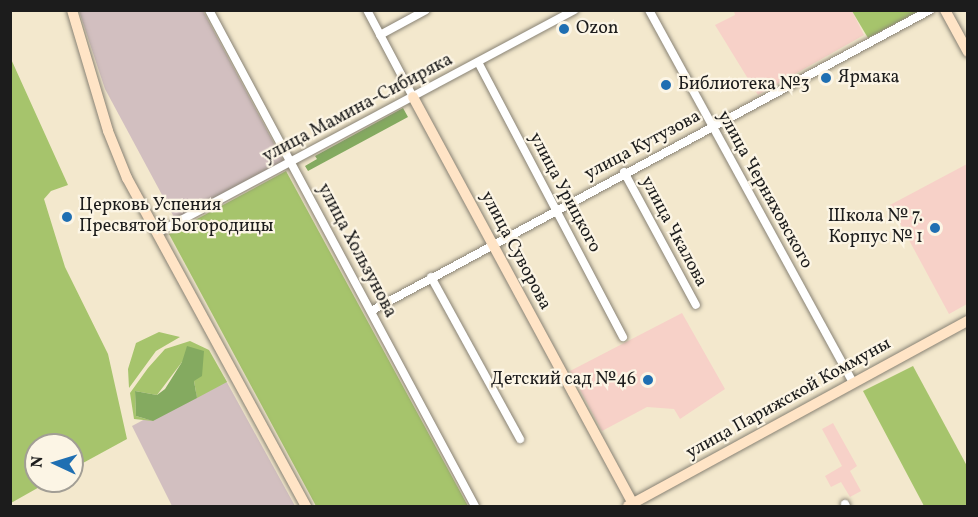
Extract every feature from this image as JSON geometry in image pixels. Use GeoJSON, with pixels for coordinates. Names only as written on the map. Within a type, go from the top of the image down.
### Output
{"type":"FeatureCollection","features":[{"type":"Feature","properties":{"kind":"main road"},"geometry":{"type":"LineString","coordinates":[[72,10],[108,131],[157,233],[306,507]]}},
{"type":"Feature","properties":{"kind":"main road"},"geometry":{"type":"LineString","coordinates":[[945,10],[968,52]]}},
{"type":"Feature","properties":{"kind":"main road","name":"улица Суворова"},"geometry":{"type":"LineString","coordinates":[[413,97],[631,506]]}},
{"type":"Feature","properties":{"kind":"main road","name":"улица Парижской Коммуны"},"geometry":{"type":"LineString","coordinates":[[631,506],[968,321]]}},
{"type":"Feature","properties":{"kind":"street","name":"улица Хользунова"},"geometry":{"type":"LineString","coordinates":[[209,10],[475,507]]}},
{"type":"Feature","properties":{"kind":"street","name":"улица Суворова"},"geometry":{"type":"LineString","coordinates":[[367,10],[413,97]]}},
{"type":"Feature","properties":{"kind":"street"},"geometry":{"type":"LineString","coordinates":[[380,35],[426,10]]}},
{"type":"Feature","properties":{"kind":"street","name":"улица Мамина-Сибиряка"},"geometry":{"type":"LineString","coordinates":[[157,233],[574,10]]}},
{"type":"Feature","properties":{"kind":"street","name":"улица Черняховского"},"geometry":{"type":"LineString","coordinates":[[649,10],[853,383]]}},
{"type":"Feature","properties":{"kind":"street","name":"улица Кутузова"},"geometry":{"type":"LineString","coordinates":[[371,311],[555,209],[930,10]]}},
{"type":"Feature","properties":{"kind":"street","name":"улица Урицкого"},"geometry":{"type":"LineString","coordinates":[[478,62],[623,338]]}},
{"type":"Feature","properties":{"kind":"street","name":"улица Чкалова"},"geometry":{"type":"LineString","coordinates":[[624,172],[696,305]]}},
{"type":"Feature","properties":{"kind":"street"},"geometry":{"type":"LineString","coordinates":[[431,277],[520,439]]}},
{"type":"Feature","properties":{"kind":"shaded area"},"geometry":{"type":"Polygon","coordinates":[[[79,11],[203,11],[284,162],[175,219],[105,89],[79,11]]]}},
{"type":"Feature","properties":{"kind":"shaded area"},"geometry":{"type":"Polygon","coordinates":[[[734,11],[852,11],[864,35],[758,95],[715,25],[735,15],[734,11]]]}},
{"type":"Feature","properties":{"kind":"shaded area","name":"Школа № 7. Корпус № 1"},"geometry":{"type":"Polygon","coordinates":[[[967,164],[967,304],[949,314],[890,205],[967,164]]]}},
{"type":"Feature","properties":{"kind":"shaded area","name":"Детский сад №46"},"geometry":{"type":"Polygon","coordinates":[[[682,313],[725,389],[680,419],[674,409],[647,407],[602,431],[570,371],[682,313]]]}},
{"type":"Feature","properties":{"kind":"shaded area"},"geometry":{"type":"Polygon","coordinates":[[[224,377],[295,506],[172,506],[132,426],[224,377]]]}},
{"type":"Feature","properties":{"kind":"shaded area"},"geometry":{"type":"Polygon","coordinates":[[[833,423],[857,466],[850,471],[861,491],[850,497],[841,482],[831,487],[825,476],[842,466],[822,429],[833,423]]]}},
{"type":"Feature","properties":{"kind":"green space"},"geometry":{"type":"Polygon","coordinates":[[[852,11],[919,11],[868,38],[852,11]]]}},
{"type":"Feature","properties":{"kind":"green space"},"geometry":{"type":"Polygon","coordinates":[[[11,59],[68,185],[51,191],[44,199],[65,267],[108,354],[127,439],[84,462],[84,433],[24,433],[24,493],[29,493],[11,503],[11,59]]]}},
{"type":"Feature","properties":{"kind":"green space"},"geometry":{"type":"Polygon","coordinates":[[[403,108],[408,117],[308,171],[305,166],[317,159],[315,156],[403,108]]]}},
{"type":"Feature","properties":{"kind":"green space"},"geometry":{"type":"Polygon","coordinates":[[[286,171],[468,506],[316,506],[169,234],[286,171]]]}},
{"type":"Feature","properties":{"kind":"green space"},"geometry":{"type":"Polygon","coordinates":[[[159,332],[180,337],[156,351],[129,388],[128,369],[136,343],[159,332]]]}},
{"type":"Feature","properties":{"kind":"green space"},"geometry":{"type":"Polygon","coordinates":[[[190,341],[209,350],[227,382],[197,398],[194,381],[182,362],[157,395],[135,391],[136,416],[153,421],[134,419],[130,393],[165,349],[190,341]]]}},
{"type":"Feature","properties":{"kind":"green space"},"geometry":{"type":"Polygon","coordinates":[[[187,346],[204,351],[202,376],[194,381],[197,398],[153,421],[136,416],[135,391],[157,395],[165,389],[182,362],[187,346]]]}},
{"type":"Feature","properties":{"kind":"green space"},"geometry":{"type":"Polygon","coordinates":[[[913,366],[967,466],[967,506],[924,506],[863,391],[913,366]]]}},
{"type":"Feature","properties":{"kind":"place","name":"Ozon"},"geometry":{"type":"Point","coordinates":[564,29]}},
{"type":"Feature","properties":{"kind":"place","name":"Ярмака"},"geometry":{"type":"Point","coordinates":[826,78]}},
{"type":"Feature","properties":{"kind":"place","name":"Библиотека №3"},"geometry":{"type":"Point","coordinates":[666,85]}},
{"type":"Feature","properties":{"kind":"place","name":"Церковь Успения Пресвятой Богородицы"},"geometry":{"type":"Point","coordinates":[67,217]}},
{"type":"Feature","properties":{"kind":"place","name":"Школа № 7. Корпус № 1"},"geometry":{"type":"Point","coordinates":[935,228]}},
{"type":"Feature","properties":{"kind":"place","name":"Детский сад №46"},"geometry":{"type":"Point","coordinates":[648,380]}}]}
